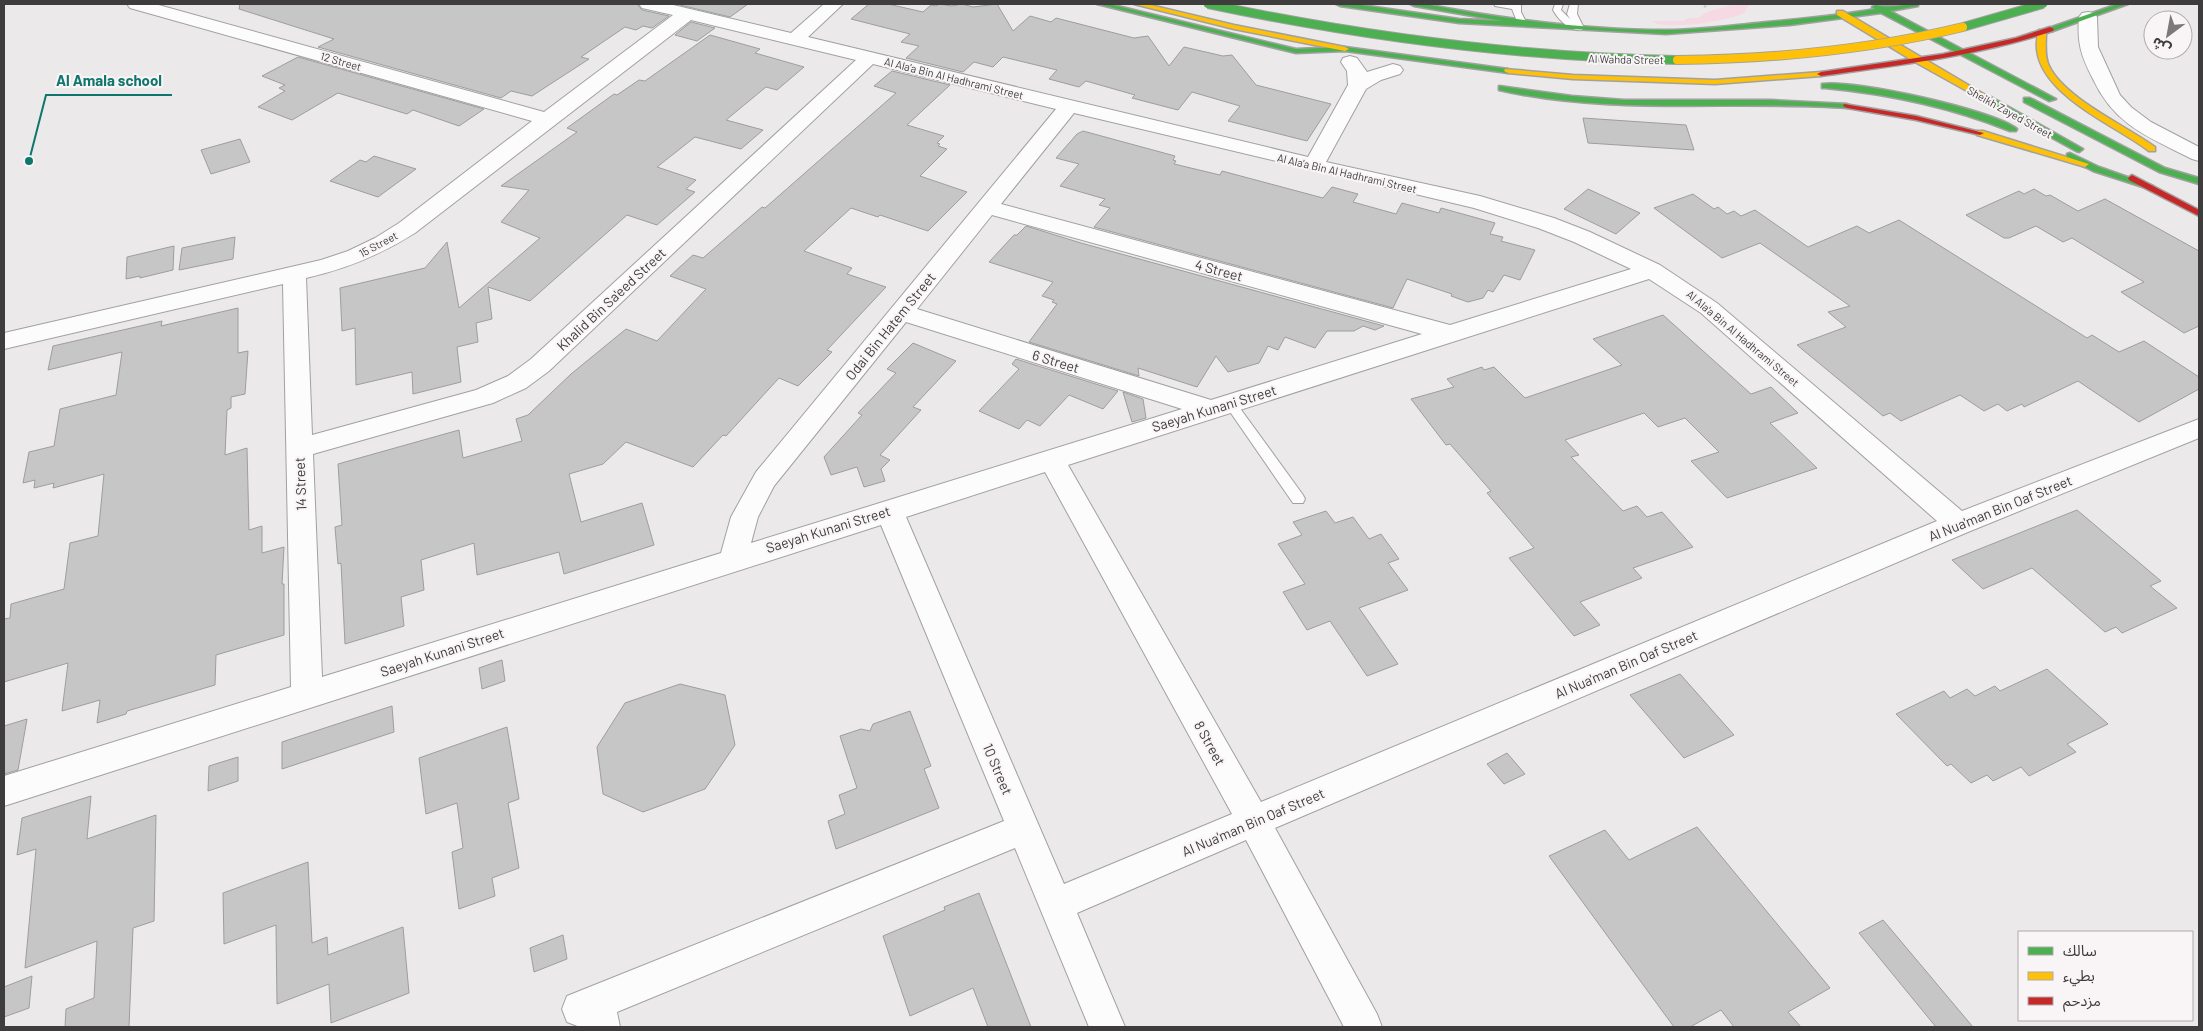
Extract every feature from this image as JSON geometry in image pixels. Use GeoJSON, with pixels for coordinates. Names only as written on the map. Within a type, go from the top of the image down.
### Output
{"type":"FeatureCollection","features":[{"type":"Feature","properties":{"kind":"main road"},"geometry":{"type":"LineString","coordinates":[[1101,4],[1290,50],[1526,74],[1619,80],[1686,81],[1740,81],[1800,76],[1880,67],[1961,53],[2042,32],[2124,4]]}},
{"type":"Feature","properties":{"kind":"main road"},"geometry":{"type":"LineString","coordinates":[[1138,4],[1348,56],[1398,71]]}},
{"type":"Feature","properties":{"kind":"main road","name":"Al Wahda Street"},"geometry":{"type":"LineString","coordinates":[[1208,4],[1356,34],[1427,45],[1501,53],[1649,60],[1771,56],[1856,48],[1918,38],[1973,25],[2043,4]]}},
{"type":"Feature","properties":{"kind":"main road"},"geometry":{"type":"LineString","coordinates":[[1340,4],[1452,21],[1519,26],[1666,32],[1847,17],[1914,4]]}},
{"type":"Feature","properties":{"kind":"main road"},"geometry":{"type":"LineString","coordinates":[[1414,4],[1520,22],[1579,28]]}},
{"type":"Feature","properties":{"kind":"main road"},"geometry":{"type":"LineString","coordinates":[[1870,4],[1961,53],[2156,151],[2135,134],[2079,100],[2058,84],[2045,66],[2042,32]]}},
{"type":"Feature","properties":{"kind":"main road","name":"Sheikh Zayed Street"},"geometry":{"type":"LineString","coordinates":[[1831,8],[2017,116],[2199,213]]}},
{"type":"Feature","properties":{"kind":"main road"},"geometry":{"type":"LineString","coordinates":[[1316,13],[1414,29],[1506,38]]}},
{"type":"Feature","properties":{"kind":"main road"},"geometry":{"type":"LineString","coordinates":[[1740,27],[1754,19],[1758,14]]}},
{"type":"Feature","properties":{"kind":"main road"},"geometry":{"type":"LineString","coordinates":[[1847,17],[1891,29],[1960,66]]}},
{"type":"Feature","properties":{"kind":"main road"},"geometry":{"type":"LineString","coordinates":[[1852,31],[1924,18]]}},
{"type":"Feature","properties":{"kind":"main road"},"geometry":{"type":"LineString","coordinates":[[1686,81],[1731,87],[1831,87],[1914,95],[1989,118],[2085,164]]}},
{"type":"Feature","properties":{"kind":"main road"},"geometry":{"type":"LineString","coordinates":[[1489,86],[1556,96],[1624,102],[1788,102],[1840,106],[1935,123],[2029,147],[2149,186]]}},
{"type":"Feature","properties":{"kind":"main road"},"geometry":{"type":"LineString","coordinates":[[2013,93],[2162,170],[2199,181]]}},
{"type":"Feature","properties":{"kind":"main road"},"geometry":{"type":"LineString","coordinates":[[2176,162],[2199,174]]}},
{"type":"Feature","properties":{"kind":"street","name":"12 Street"},"geometry":{"type":"LineString","coordinates":[[136,4],[547,119]]}},
{"type":"Feature","properties":{"kind":"street","name":"Al Ala'a Bin Al Hadhrami Street"},"geometry":{"type":"LineString","coordinates":[[648,4],[1510,211],[1582,236],[1652,270],[1691,294],[1727,322],[1958,524]]}},
{"type":"Feature","properties":{"kind":"street"},"geometry":{"type":"LineString","coordinates":[[795,39],[834,4]]}},
{"type":"Feature","properties":{"kind":"street","name":"15 Street"},"geometry":{"type":"LineString","coordinates":[[4,341],[334,264],[383,243],[428,213],[547,119],[688,13]]}},
{"type":"Feature","properties":{"kind":"street"},"geometry":{"type":"LineString","coordinates":[[2088,17],[2086,40],[2088,50],[2114,101],[2122,110],[2145,126],[2199,155]]}},
{"type":"Feature","properties":{"kind":"street"},"geometry":{"type":"LineString","coordinates":[[1348,56],[1357,71],[1358,85]]}},
{"type":"Feature","properties":{"kind":"street","name":"Khalid Bin Sa'eed Street"},"geometry":{"type":"LineString","coordinates":[[298,448],[484,397],[517,382],[540,365],[870,57]]}},
{"type":"Feature","properties":{"kind":"street"},"geometry":{"type":"LineString","coordinates":[[1314,165],[1358,85],[1374,76],[1398,71]]}},
{"type":"Feature","properties":{"kind":"street","name":"Odai Bin Hatem Street"},"geometry":{"type":"LineString","coordinates":[[734,559],[741,525],[760,486],[1070,106]]}},
{"type":"Feature","properties":{"kind":"street","name":"4 Street"},"geometry":{"type":"LineString","coordinates":[[986,207],[1452,334]]}},
{"type":"Feature","properties":{"kind":"street","name":"Saeyah Kunani Street"},"geometry":{"type":"LineString","coordinates":[[4,791],[1652,270]]}},
{"type":"Feature","properties":{"kind":"street","name":"14 Street"},"geometry":{"type":"LineString","coordinates":[[294,274],[307,694]]}},
{"type":"Feature","properties":{"kind":"street","name":"6 Street"},"geometry":{"type":"LineString","coordinates":[[901,312],[1220,406]]}},
{"type":"Feature","properties":{"kind":"street","name":"Al Nua'man Bin Oaf Street"},"geometry":{"type":"LineString","coordinates":[[1055,905],[1958,524],[2199,428]]}},
{"type":"Feature","properties":{"kind":"street","name":"8 Street"},"geometry":{"type":"LineString","coordinates":[[1052,460],[1254,822],[1364,1027]]}},
{"type":"Feature","properties":{"kind":"street","name":"10 Street"},"geometry":{"type":"LineString","coordinates":[[889,510],[1107,1027]]}},
{"type":"Feature","properties":{"kind":"street"},"geometry":{"type":"LineString","coordinates":[[593,1013],[1023,829]]}},
{"type":"Feature","properties":{"kind":"lane"},"geometry":{"type":"LineString","coordinates":[[1498,4],[1517,6],[1516,12],[1520,22]]}},
{"type":"Feature","properties":{"kind":"lane"},"geometry":{"type":"LineString","coordinates":[[1559,4],[1557,10],[1560,15],[1579,28]]}},
{"type":"Feature","properties":{"kind":"lane"},"geometry":{"type":"LineString","coordinates":[[1574,4],[1572,14],[1579,28]]}},
{"type":"Feature","properties":{"kind":"lane"},"geometry":{"type":"LineString","coordinates":[[1220,406],[1298,499]]}},
{"type":"Feature","properties":{"kind":"path"},"geometry":{"type":"LineString","coordinates":[[1704,7],[1709,4]]}},
{"type":"Feature","properties":{"kind":"shaded area"},"geometry":{"type":"Polygon","coordinates":[[[1735,4],[1749,4],[1744,13],[1711,22],[1669,25],[1652,21],[1684,21],[1688,18],[1698,18],[1707,12],[1735,4]]]}},
{"type":"Feature","properties":{"kind":"building"},"geometry":{"type":"Polygon","coordinates":[[[240,4],[637,4],[642,10],[669,16],[652,28],[643,26],[636,30],[625,27],[581,57],[589,59],[532,96],[511,91],[501,98],[318,47],[334,39],[239,9],[240,4]]]}},
{"type":"Feature","properties":{"kind":"building"},"geometry":{"type":"Polygon","coordinates":[[[676,4],[748,4],[730,17],[676,4]]]}},
{"type":"Feature","properties":{"kind":"building"},"geometry":{"type":"Polygon","coordinates":[[[869,4],[888,4],[923,12],[931,5],[936,6],[939,4],[952,6],[962,4],[973,7],[997,4],[1013,31],[1030,16],[1051,22],[1056,18],[1134,38],[1148,36],[1169,66],[1184,47],[1223,56],[1232,55],[1256,85],[1331,104],[1307,141],[1228,121],[1240,106],[1192,92],[1178,110],[1132,98],[1135,95],[1086,81],[1079,87],[1049,79],[1057,70],[1003,57],[993,67],[974,62],[963,72],[906,58],[919,46],[901,42],[910,34],[851,19],[869,4]]]}},
{"type":"Feature","properties":{"kind":"building"},"geometry":{"type":"Polygon","coordinates":[[[691,22],[715,28],[697,41],[675,35],[691,22]]]}},
{"type":"Feature","properties":{"kind":"building"},"geometry":{"type":"Polygon","coordinates":[[[710,35],[760,49],[755,53],[804,67],[777,90],[766,87],[726,120],[763,130],[741,149],[695,137],[657,167],[696,180],[686,189],[695,192],[657,225],[627,215],[530,301],[488,287],[492,319],[476,323],[478,342],[457,347],[461,382],[413,394],[412,372],[356,385],[355,328],[342,331],[340,288],[425,268],[447,242],[459,308],[540,238],[501,222],[529,190],[501,186],[577,132],[567,128],[614,94],[617,95],[639,80],[645,81],[710,35]]]}},
{"type":"Feature","properties":{"kind":"building"},"geometry":{"type":"Polygon","coordinates":[[[298,57],[484,109],[459,126],[413,110],[407,114],[338,93],[292,120],[258,107],[285,91],[279,88],[285,85],[262,76],[298,57]]]}},
{"type":"Feature","properties":{"kind":"building"},"geometry":{"type":"Polygon","coordinates":[[[892,71],[950,85],[907,125],[944,136],[937,143],[940,144],[938,146],[947,149],[920,176],[967,192],[928,231],[880,215],[878,217],[851,208],[804,251],[852,268],[847,274],[886,287],[827,350],[832,352],[798,386],[779,378],[726,436],[723,435],[693,467],[626,442],[603,464],[569,474],[581,522],[642,503],[654,545],[564,574],[559,552],[477,575],[474,543],[421,560],[424,590],[401,597],[404,626],[345,644],[341,563],[338,564],[335,527],[342,525],[338,464],[459,430],[463,458],[522,441],[516,419],[528,415],[571,374],[626,329],[657,341],[706,289],[670,276],[693,255],[703,258],[762,207],[765,208],[896,93],[874,86],[892,71]]]}},
{"type":"Feature","properties":{"kind":"building"},"geometry":{"type":"Polygon","coordinates":[[[1583,118],[1686,125],[1694,150],[1588,143],[1583,118]]]}},
{"type":"Feature","properties":{"kind":"building"},"geometry":{"type":"Polygon","coordinates":[[[1083,131],[1175,156],[1173,160],[1176,161],[1174,164],[1220,175],[1222,171],[1323,198],[1332,187],[1358,194],[1353,202],[1396,214],[1402,203],[1439,213],[1441,208],[1495,223],[1490,234],[1503,237],[1501,241],[1535,250],[1520,280],[1504,275],[1493,292],[1488,290],[1483,298],[1468,302],[1451,296],[1452,294],[1407,279],[1393,308],[1094,227],[1110,208],[1099,205],[1105,199],[1060,186],[1079,164],[1056,158],[1077,134],[1083,131]]]}},
{"type":"Feature","properties":{"kind":"building"},"geometry":{"type":"Polygon","coordinates":[[[240,139],[250,162],[211,174],[201,150],[240,139]]]}},
{"type":"Feature","properties":{"kind":"building"},"geometry":{"type":"Polygon","coordinates":[[[374,156],[416,169],[378,197],[330,181],[360,160],[366,162],[374,156]]]}},
{"type":"Feature","properties":{"kind":"building"},"geometry":{"type":"Polygon","coordinates":[[[1588,189],[1640,213],[1616,234],[1564,209],[1588,189]]]}},
{"type":"Feature","properties":{"kind":"building"},"geometry":{"type":"Polygon","coordinates":[[[2034,189],[2046,196],[2050,195],[2078,211],[2105,199],[2199,251],[2199,326],[2184,333],[2121,292],[2144,282],[2072,238],[2063,242],[2036,226],[2009,238],[2004,238],[1966,215],[2019,191],[2024,194],[2034,189]]]}},
{"type":"Feature","properties":{"kind":"building"},"geometry":{"type":"Polygon","coordinates":[[[1693,194],[1714,209],[1718,207],[1727,214],[1734,211],[1741,216],[1755,210],[1808,247],[1857,226],[1869,233],[1899,220],[2087,338],[2092,335],[2119,352],[2144,341],[2199,377],[2199,389],[2139,422],[2078,381],[2024,407],[2022,404],[2007,411],[1998,404],[1984,411],[1960,395],[1901,421],[1890,413],[1883,416],[1797,345],[1846,327],[1828,312],[1850,306],[1760,243],[1722,258],[1654,208],[1693,194]]]}},
{"type":"Feature","properties":{"kind":"building"},"geometry":{"type":"Polygon","coordinates":[[[1026,226],[1081,243],[1384,326],[1375,330],[1363,326],[1354,331],[1327,331],[1315,348],[1285,337],[1278,350],[1268,346],[1259,363],[1228,372],[1216,356],[1197,387],[1138,368],[1139,376],[1029,342],[1057,304],[1052,302],[1054,300],[1042,296],[1053,282],[989,262],[1014,235],[1017,235],[1026,226]]]}},
{"type":"Feature","properties":{"kind":"building"},"geometry":{"type":"Polygon","coordinates":[[[235,237],[233,259],[179,270],[182,248],[235,237]]]}},
{"type":"Feature","properties":{"kind":"building"},"geometry":{"type":"Polygon","coordinates":[[[174,246],[173,270],[140,278],[140,276],[126,279],[127,257],[174,246]]]}},
{"type":"Feature","properties":{"kind":"building"},"geometry":{"type":"Polygon","coordinates":[[[238,308],[238,353],[248,351],[245,394],[231,397],[231,408],[227,410],[225,455],[247,448],[249,530],[262,526],[262,553],[284,547],[282,584],[284,584],[284,635],[216,655],[215,685],[127,711],[126,714],[97,723],[100,700],[62,711],[68,663],[4,682],[4,619],[10,618],[11,604],[64,589],[70,543],[98,536],[104,474],[53,488],[54,483],[34,488],[35,480],[23,483],[29,452],[54,446],[60,409],[116,395],[122,352],[48,370],[53,346],[162,321],[161,326],[238,308]]]}},
{"type":"Feature","properties":{"kind":"building"},"geometry":{"type":"Polygon","coordinates":[[[1663,315],[1751,394],[1771,387],[1798,413],[1770,423],[1817,468],[1727,498],[1691,461],[1719,452],[1685,418],[1658,427],[1644,413],[1565,440],[1579,455],[1571,457],[1623,511],[1637,506],[1647,517],[1662,512],[1693,547],[1633,568],[1642,578],[1580,602],[1600,625],[1574,636],[1509,558],[1534,548],[1487,493],[1491,491],[1450,444],[1446,445],[1411,399],[1454,387],[1447,379],[1482,367],[1484,370],[1494,367],[1525,398],[1622,365],[1593,339],[1663,315]]]}},
{"type":"Feature","properties":{"kind":"building"},"geometry":{"type":"Polygon","coordinates":[[[913,343],[956,361],[913,407],[921,410],[880,455],[890,460],[881,469],[885,481],[864,487],[857,467],[831,475],[824,457],[862,415],[858,413],[896,373],[887,369],[913,343]]]}},
{"type":"Feature","properties":{"kind":"building"},"geometry":{"type":"Polygon","coordinates":[[[1016,359],[1118,391],[1103,409],[1069,395],[1040,426],[1027,420],[1019,429],[979,411],[1019,369],[1012,364],[1016,359]]]}},
{"type":"Feature","properties":{"kind":"building"},"geometry":{"type":"Polygon","coordinates":[[[1123,392],[1143,399],[1146,418],[1132,422],[1123,392]]]}},
{"type":"Feature","properties":{"kind":"building"},"geometry":{"type":"Polygon","coordinates":[[[2077,510],[2161,581],[2150,586],[2177,608],[2122,633],[2116,627],[2105,632],[2032,568],[1983,589],[1952,560],[2077,510]]]}},
{"type":"Feature","properties":{"kind":"building"},"geometry":{"type":"Polygon","coordinates":[[[1326,511],[1335,523],[1353,517],[1369,539],[1381,534],[1399,559],[1388,563],[1408,590],[1359,608],[1398,664],[1367,676],[1330,621],[1307,630],[1283,592],[1305,584],[1278,544],[1302,535],[1293,522],[1326,511]]]}},
{"type":"Feature","properties":{"kind":"building"},"geometry":{"type":"Polygon","coordinates":[[[502,660],[505,681],[482,689],[479,668],[502,660]]]}},
{"type":"Feature","properties":{"kind":"building"},"geometry":{"type":"Polygon","coordinates":[[[2047,669],[2108,724],[2067,744],[2076,752],[2029,776],[2021,767],[1993,781],[1987,775],[1971,783],[1951,764],[1947,766],[1896,714],[1944,691],[1950,698],[1967,689],[1975,696],[1995,686],[2000,691],[2047,669]]]}},
{"type":"Feature","properties":{"kind":"building"},"geometry":{"type":"Polygon","coordinates":[[[1680,674],[1734,735],[1684,758],[1630,695],[1680,674]]]}},
{"type":"Feature","properties":{"kind":"building"},"geometry":{"type":"Polygon","coordinates":[[[680,684],[725,695],[735,745],[705,789],[643,812],[603,794],[597,747],[625,703],[680,684]]]}},
{"type":"Feature","properties":{"kind":"building"},"geometry":{"type":"Polygon","coordinates":[[[392,706],[394,732],[282,769],[282,742],[392,706]]]}},
{"type":"Feature","properties":{"kind":"building"},"geometry":{"type":"Polygon","coordinates":[[[910,711],[931,766],[924,769],[939,808],[836,849],[828,821],[845,814],[839,795],[857,788],[840,736],[861,729],[870,731],[873,724],[910,711]]]}},
{"type":"Feature","properties":{"kind":"building"},"geometry":{"type":"Polygon","coordinates":[[[27,719],[18,770],[4,774],[4,726],[27,719]]]}},
{"type":"Feature","properties":{"kind":"building"},"geometry":{"type":"Polygon","coordinates":[[[507,727],[519,799],[508,803],[519,868],[492,878],[495,896],[459,909],[452,852],[463,848],[457,803],[426,814],[419,758],[507,727]]]}},
{"type":"Feature","properties":{"kind":"building"},"geometry":{"type":"Polygon","coordinates":[[[1507,753],[1525,774],[1504,784],[1487,764],[1507,753]]]}},
{"type":"Feature","properties":{"kind":"building"},"geometry":{"type":"Polygon","coordinates":[[[238,757],[238,781],[208,791],[209,766],[238,757]]]}},
{"type":"Feature","properties":{"kind":"building"},"geometry":{"type":"Polygon","coordinates":[[[91,796],[87,839],[156,815],[154,921],[133,928],[129,1027],[65,1027],[66,1009],[94,998],[97,941],[25,968],[36,849],[17,855],[22,818],[91,796]]]}},
{"type":"Feature","properties":{"kind":"building"},"geometry":{"type":"Polygon","coordinates":[[[1697,827],[1830,988],[1788,1012],[1801,1027],[1734,1027],[1721,1010],[1690,1027],[1674,1027],[1549,856],[1605,830],[1629,860],[1697,827]]]}},
{"type":"Feature","properties":{"kind":"building"},"geometry":{"type":"Polygon","coordinates":[[[308,862],[312,943],[327,937],[328,955],[403,927],[409,993],[331,1023],[329,984],[277,1004],[276,925],[224,944],[223,893],[308,862]]]}},
{"type":"Feature","properties":{"kind":"building"},"geometry":{"type":"Polygon","coordinates":[[[979,893],[1031,1027],[988,1027],[973,988],[910,1016],[883,936],[945,910],[944,907],[979,893]]]}},
{"type":"Feature","properties":{"kind":"building"},"geometry":{"type":"Polygon","coordinates":[[[1883,920],[1973,1027],[1936,1027],[1859,933],[1883,920]]]}},
{"type":"Feature","properties":{"kind":"building"},"geometry":{"type":"Polygon","coordinates":[[[563,935],[567,959],[534,972],[530,948],[563,935]]]}},
{"type":"Feature","properties":{"kind":"building"},"geometry":{"type":"Polygon","coordinates":[[[32,976],[29,1008],[4,1017],[4,987],[32,976]]]}},
{"type":"Feature","properties":{"kind":"traffic: fast"},"geometry":{"type":"LineString","coordinates":[[1101,4],[1296,51],[1345,49],[1508,71]]}},
{"type":"Feature","properties":{"kind":"traffic: fast"},"geometry":{"type":"LineString","coordinates":[[1208,4],[1324,27],[1441,45],[1558,56],[1677,60]]}},
{"type":"Feature","properties":{"kind":"traffic: fast"},"geometry":{"type":"LineString","coordinates":[[1340,4],[1459,21],[1579,28]]}},
{"type":"Feature","properties":{"kind":"traffic: fast"},"geometry":{"type":"LineString","coordinates":[[1414,4],[1539,24],[1602,30],[1666,32],[1808,21],[1862,14],[1915,4]]}},
{"type":"Feature","properties":{"kind":"traffic: fast"},"geometry":{"type":"LineString","coordinates":[[1963,27],[2043,4]]}},
{"type":"Feature","properties":{"kind":"traffic: fast"},"geometry":{"type":"LineString","coordinates":[[2050,29],[2124,4]]}},
{"type":"Feature","properties":{"kind":"traffic: fast"},"geometry":{"type":"LineString","coordinates":[[1876,7],[2052,99]]}},
{"type":"Feature","properties":{"kind":"traffic: fast"},"geometry":{"type":"LineString","coordinates":[[1825,86],[1874,91],[1944,105],[2013,129]]}},
{"type":"Feature","properties":{"kind":"traffic: fast"},"geometry":{"type":"LineString","coordinates":[[1502,88],[1537,94],[1624,102],[1770,103],[1847,106]]}},
{"type":"Feature","properties":{"kind":"traffic: fast"},"geometry":{"type":"LineString","coordinates":[[1988,99],[2079,149]]}},
{"type":"Feature","properties":{"kind":"traffic: fast"},"geometry":{"type":"LineString","coordinates":[[2027,100],[2162,170],[2199,181]]}},
{"type":"Feature","properties":{"kind":"traffic: fast"},"geometry":{"type":"LineString","coordinates":[[2070,156],[2096,169],[2149,186]]}},
{"type":"Feature","properties":{"kind":"traffic: slow"},"geometry":{"type":"LineString","coordinates":[[1138,4],[1234,27],[1345,49]]}},
{"type":"Feature","properties":{"kind":"traffic: slow"},"geometry":{"type":"LineString","coordinates":[[1840,13],[1988,99]]}},
{"type":"Feature","properties":{"kind":"traffic: slow"},"geometry":{"type":"LineString","coordinates":[[1677,60],[1784,56],[1857,48],[1963,27]]}},
{"type":"Feature","properties":{"kind":"traffic: slow"},"geometry":{"type":"LineString","coordinates":[[2042,32],[2042,58],[2052,78],[2064,90],[2093,111],[2152,149]]}},
{"type":"Feature","properties":{"kind":"traffic: slow"},"geometry":{"type":"LineString","coordinates":[[1508,71],[1573,77],[1715,82],[1821,74]]}},
{"type":"Feature","properties":{"kind":"traffic: slow"},"geometry":{"type":"LineString","coordinates":[[1980,133],[2085,164]]}},
{"type":"Feature","properties":{"kind":"traffic: jam"},"geometry":{"type":"LineString","coordinates":[[1821,74],[1943,56],[2018,40],[2050,29]]}},
{"type":"Feature","properties":{"kind":"traffic: jam"},"geometry":{"type":"LineString","coordinates":[[1847,106],[1916,118],[1980,133]]}},
{"type":"Feature","properties":{"kind":"traffic: jam"},"geometry":{"type":"LineString","coordinates":[[2132,178],[2199,213]]}},
{"type":"Feature","properties":{"kind":"place","name":"Al Amala school"},"geometry":{"type":"Point","coordinates":[29,161]}}]}
